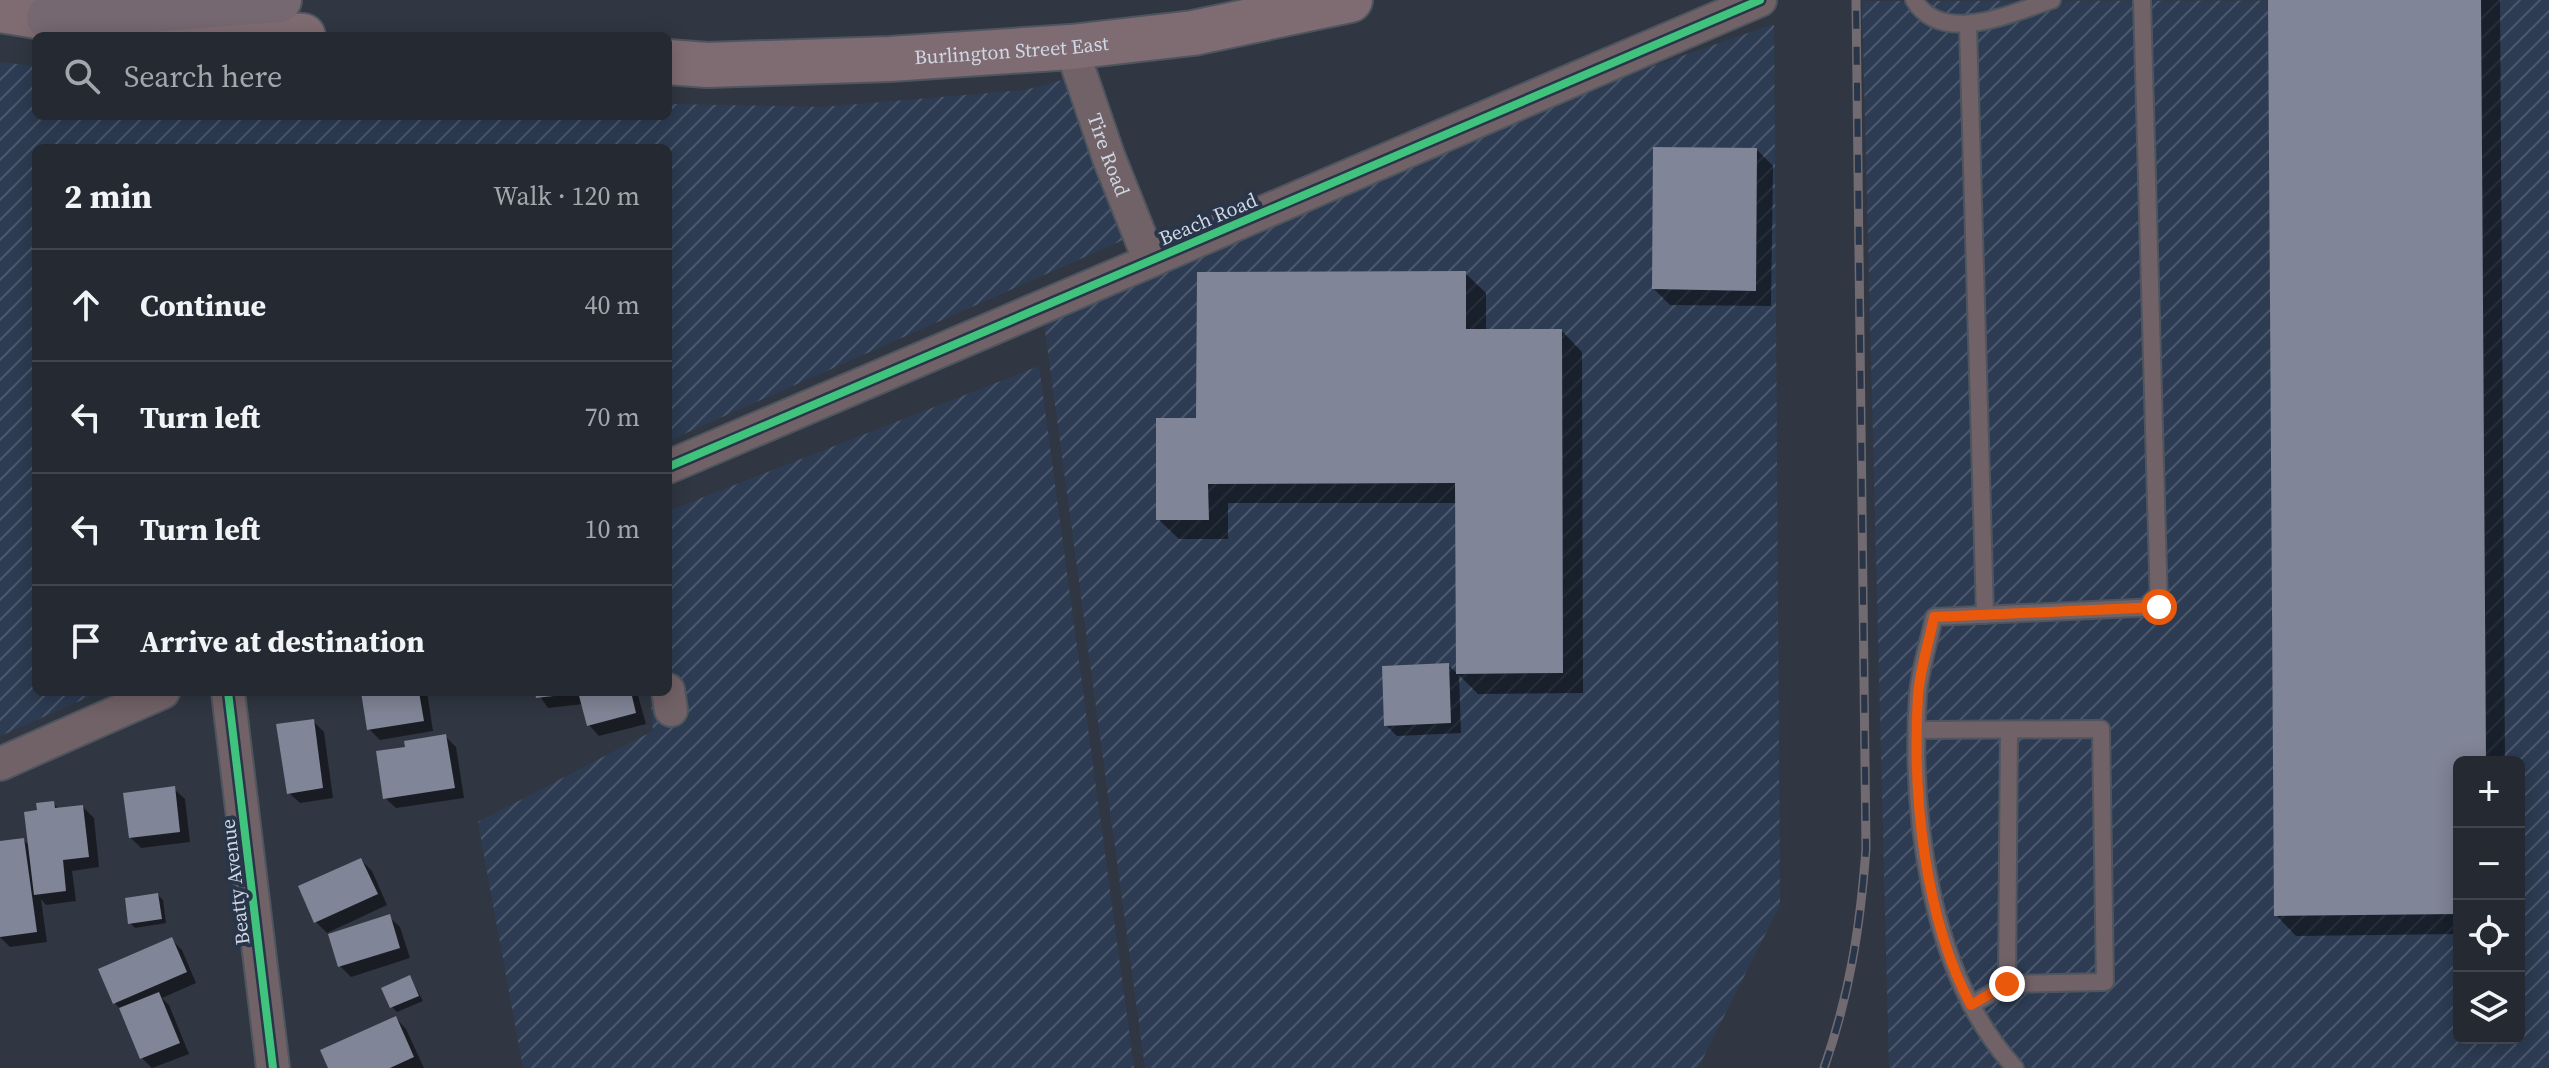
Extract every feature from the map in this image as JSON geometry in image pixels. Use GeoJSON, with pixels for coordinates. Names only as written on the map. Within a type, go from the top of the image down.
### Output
{"type":"FeatureCollection","features":[{"type":"Feature","properties":{"kind":"highway"},"geometry":{"type":"LineString","coordinates":[[49,18],[279,0]]}},
{"type":"Feature","properties":{"kind":"main road","name":"Burlington Street East"},"geometry":{"type":"LineString","coordinates":[[672,62],[707,65],[890,59],[1071,47],[1193,33],[1350,0]]}},
{"type":"Feature","properties":{"kind":"main road"},"geometry":{"type":"LineString","coordinates":[[0,10],[49,18],[247,32]]}},
{"type":"Feature","properties":{"kind":"street","name":"Beach Road"},"geometry":{"type":"LineString","coordinates":[[672,465],[1760,0]]}},
{"type":"Feature","properties":{"kind":"street","name":"Tire Road"},"geometry":{"type":"LineString","coordinates":[[1071,47],[1109,158],[1150,261]]}},
{"type":"Feature","properties":{"kind":"street"},"geometry":{"type":"LineString","coordinates":[[0,764],[154,696]]}},
{"type":"Feature","properties":{"kind":"street","name":"Beatty Avenue"},"geometry":{"type":"LineString","coordinates":[[228,696],[273,1068]]}},
{"type":"Feature","properties":{"kind":"lane"},"geometry":{"type":"LineString","coordinates":[[1914,0],[1937,18],[1968,27],[2052,0]]}},
{"type":"Feature","properties":{"kind":"lane"},"geometry":{"type":"LineString","coordinates":[[2015,1068],[1992,1043],[1971,1005],[1955,975],[1937,924],[1920,799],[1918,693],[1934,617],[2159,607],[2142,0]]}},
{"type":"Feature","properties":{"kind":"lane"},"geometry":{"type":"LineString","coordinates":[[1968,27],[1985,615]]}},
{"type":"Feature","properties":{"kind":"lane"},"geometry":{"type":"LineString","coordinates":[[1919,730],[2101,729],[2105,982],[2007,984],[1971,1005]]}},
{"type":"Feature","properties":{"kind":"lane"},"geometry":{"type":"LineString","coordinates":[[2007,984],[2009,730]]}},
{"type":"Feature","properties":{"kind":"shaded area"},"geometry":{"type":"Polygon","coordinates":[[[2549,0],[2549,1068],[1889,1068],[1862,1],[2549,0]]]}},
{"type":"Feature","properties":{"kind":"shaded area"},"geometry":{"type":"Polygon","coordinates":[[[1774,24],[1780,905],[1698,1068],[1145,1068],[1040,294],[1167,235],[1774,24]]]}},
{"type":"Feature","properties":{"kind":"shaded area"},"geometry":{"type":"Polygon","coordinates":[[[0,62],[32,66],[32,120],[672,120],[672,104],[822,107],[1025,90],[1100,70],[1087,114],[1089,148],[1097,177],[1114,208],[1139,233],[672,439],[672,144],[32,144],[32,696],[91,696],[0,736],[0,62]]]}},
{"type":"Feature","properties":{"kind":"shaded area"},"geometry":{"type":"Polygon","coordinates":[[[1039,366],[1134,1068],[523,1068],[478,822],[653,731],[650,696],[672,696],[672,509],[1039,366]]]}},
{"type":"Feature","properties":{"kind":"building"},"geometry":{"type":"Polygon","coordinates":[[[2268,0],[2481,0],[2486,756],[2453,756],[2453,914],[2274,916],[2268,0]]]}},
{"type":"Feature","properties":{"kind":"building"},"geometry":{"type":"Polygon","coordinates":[[[1653,147],[1757,148],[1756,291],[1652,289],[1653,147]]]}},
{"type":"Feature","properties":{"kind":"building"},"geometry":{"type":"Polygon","coordinates":[[[1466,271],[1466,329],[1562,329],[1563,673],[1456,674],[1455,483],[1208,484],[1209,520],[1156,520],[1156,418],[1196,418],[1197,272],[1466,271]]]}},
{"type":"Feature","properties":{"kind":"building"},"geometry":{"type":"Polygon","coordinates":[[[1449,663],[1451,723],[1384,726],[1382,666],[1449,663]]]}},
{"type":"Feature","properties":{"kind":"building"},"geometry":{"type":"Polygon","coordinates":[[[362,696],[420,696],[424,721],[367,730],[362,696]]]}},
{"type":"Feature","properties":{"kind":"building"},"geometry":{"type":"Polygon","coordinates":[[[579,696],[632,696],[636,713],[587,726],[579,696]]]}},
{"type":"Feature","properties":{"kind":"building"},"geometry":{"type":"Polygon","coordinates":[[[314,719],[323,788],[287,794],[276,724],[314,719]]]}},
{"type":"Feature","properties":{"kind":"building"},"geometry":{"type":"Polygon","coordinates":[[[446,734],[455,788],[383,799],[376,751],[405,747],[404,741],[446,734]]]}},
{"type":"Feature","properties":{"kind":"building"},"geometry":{"type":"Polygon","coordinates":[[[175,786],[180,832],[129,838],[123,793],[175,786]]]}},
{"type":"Feature","properties":{"kind":"building"},"geometry":{"type":"Polygon","coordinates":[[[54,801],[55,808],[83,805],[89,857],[63,860],[66,891],[34,895],[24,812],[37,810],[36,803],[54,801]]]}},
{"type":"Feature","properties":{"kind":"building"},"geometry":{"type":"Polygon","coordinates":[[[24,838],[37,932],[0,937],[0,841],[24,838]]]}},
{"type":"Feature","properties":{"kind":"building"},"geometry":{"type":"Polygon","coordinates":[[[361,858],[378,894],[314,923],[298,886],[361,858]]]}},
{"type":"Feature","properties":{"kind":"building"},"geometry":{"type":"Polygon","coordinates":[[[158,893],[162,919],[128,924],[125,898],[158,893]]]}},
{"type":"Feature","properties":{"kind":"building"},"geometry":{"type":"Polygon","coordinates":[[[390,914],[400,948],[338,967],[328,934],[390,914]]]}},
{"type":"Feature","properties":{"kind":"building"},"geometry":{"type":"Polygon","coordinates":[[[172,937],[187,972],[113,1004],[98,969],[172,937]]]}},
{"type":"Feature","properties":{"kind":"building"},"geometry":{"type":"Polygon","coordinates":[[[410,975],[419,996],[390,1008],[381,988],[410,975]]]}},
{"type":"Feature","properties":{"kind":"building"},"geometry":{"type":"Polygon","coordinates":[[[159,992],[180,1043],[140,1059],[119,1008],[159,992]]]}},
{"type":"Feature","properties":{"kind":"building"},"geometry":{"type":"Polygon","coordinates":[[[396,1016],[414,1057],[390,1068],[328,1068],[320,1050],[396,1016]]]}},
{"type":"Feature","properties":{"kind":"railway"},"geometry":{"type":"LineString","coordinates":[[1824,1068],[1841,1013],[1852,960],[1866,849],[1856,0]]}},
{"type":"Feature","properties":{"kind":"cycle path"},"geometry":{"type":"LineString","coordinates":[[672,465],[1760,0]]}},
{"type":"Feature","properties":{"kind":"cycle path"},"geometry":{"type":"LineString","coordinates":[[228,696],[273,1068]]}},
{"type":"Feature","properties":{"kind":"route"},"geometry":{"type":"LineString","coordinates":[[2007,984],[1971,1005],[1955,975],[1937,924],[1920,799],[1918,693],[1934,617],[2159,607]]}}]}
